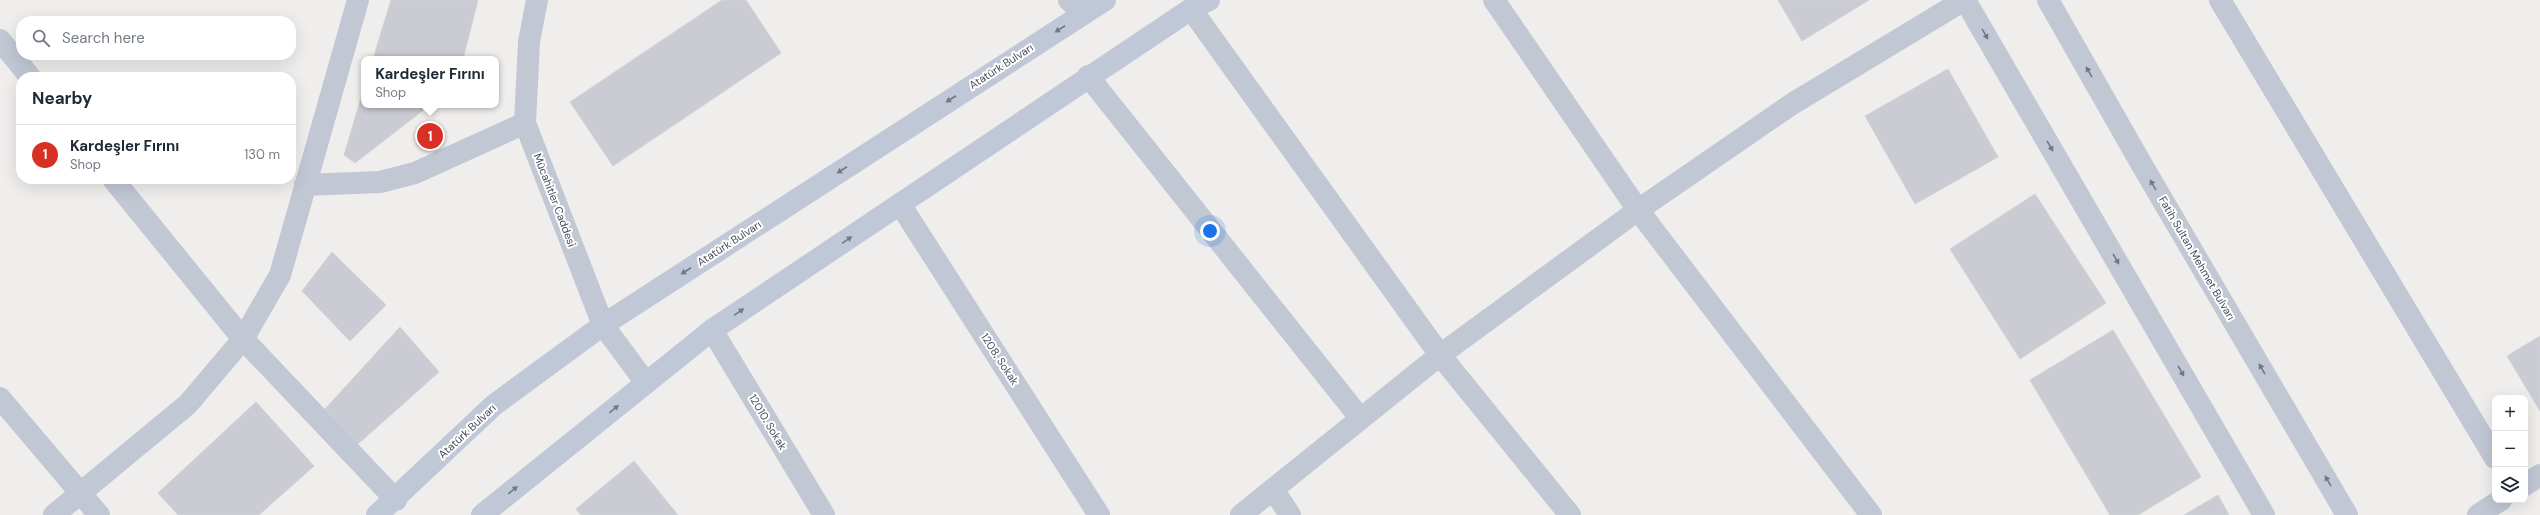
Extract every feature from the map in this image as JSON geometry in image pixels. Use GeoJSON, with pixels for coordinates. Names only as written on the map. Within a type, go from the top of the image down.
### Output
{"type":"FeatureCollection","features":[{"type":"Feature","properties":{"kind":"main road","name":"Atatürk Bulvarı"},"geometry":{"type":"LineString","coordinates":[[377,515],[396,500],[494,405],[603,325],[1076,7],[1105,0]]}},
{"type":"Feature","properties":{"kind":"main road"},"geometry":{"type":"LineString","coordinates":[[482,515],[712,330],[1088,76],[1200,5]]}},
{"type":"Feature","properties":{"kind":"street"},"geometry":{"type":"LineString","coordinates":[[54,515],[79,492],[188,404],[243,339],[280,275],[358,0]]}},
{"type":"Feature","properties":{"kind":"street","name":"Mücahitler Caddesi"},"geometry":{"type":"LineString","coordinates":[[537,0],[529,42],[525,123],[603,325],[646,383]]}},
{"type":"Feature","properties":{"kind":"street"},"geometry":{"type":"LineString","coordinates":[[1494,0],[1638,210],[1871,515]]}},
{"type":"Feature","properties":{"kind":"street"},"geometry":{"type":"LineString","coordinates":[[1241,515],[1440,355],[1638,210],[1792,104],[1965,0],[2264,515]]}},
{"type":"Feature","properties":{"kind":"street","name":"Fatih Sultan Mehmet Bulvarı"},"geometry":{"type":"LineString","coordinates":[[2048,0],[2347,515]]}},
{"type":"Feature","properties":{"kind":"street"},"geometry":{"type":"LineString","coordinates":[[2220,0],[2492,453]]}},
{"type":"Feature","properties":{"kind":"street"},"geometry":{"type":"LineString","coordinates":[[1200,5],[1440,355],[1570,515]]}},
{"type":"Feature","properties":{"kind":"street"},"geometry":{"type":"LineString","coordinates":[[0,40],[16,60]]}},
{"type":"Feature","properties":{"kind":"street"},"geometry":{"type":"LineString","coordinates":[[16,60],[26,72]]}},
{"type":"Feature","properties":{"kind":"street"},"geometry":{"type":"LineString","coordinates":[[1088,76],[1360,418]]}},
{"type":"Feature","properties":{"kind":"street"},"geometry":{"type":"LineString","coordinates":[[305,186],[380,182],[415,173],[525,123]]}},
{"type":"Feature","properties":{"kind":"street"},"geometry":{"type":"LineString","coordinates":[[117,184],[243,339],[396,500]]}},
{"type":"Feature","properties":{"kind":"street","name":"1208. Sokak"},"geometry":{"type":"LineString","coordinates":[[900,204],[1099,515]]}},
{"type":"Feature","properties":{"kind":"street","name":"12010. Sokak"},"geometry":{"type":"LineString","coordinates":[[712,330],[824,515]]}},
{"type":"Feature","properties":{"kind":"street"},"geometry":{"type":"LineString","coordinates":[[0,398],[99,515]]}},
{"type":"Feature","properties":{"kind":"street"},"geometry":{"type":"LineString","coordinates":[[2528,483],[2540,475]]}},
{"type":"Feature","properties":{"kind":"street"},"geometry":{"type":"LineString","coordinates":[[1273,489],[1290,515]]}},
{"type":"Feature","properties":{"kind":"street"},"geometry":{"type":"LineString","coordinates":[[2478,515],[2496,503]]}},
{"type":"Feature","properties":{"kind":"building"},"geometry":{"type":"Polygon","coordinates":[[[391,0],[478,0],[464,56],[374,56],[391,0]]]}},
{"type":"Feature","properties":{"kind":"building"},"geometry":{"type":"Polygon","coordinates":[[[722,0],[746,0],[781,53],[613,166],[570,102],[722,0]]]}},
{"type":"Feature","properties":{"kind":"building"},"geometry":{"type":"Polygon","coordinates":[[[1778,0],[1869,0],[1802,41],[1778,0]]]}},
{"type":"Feature","properties":{"kind":"building"},"geometry":{"type":"Polygon","coordinates":[[[1948,69],[1998,157],[1915,204],[1865,116],[1948,69]]]}},
{"type":"Feature","properties":{"kind":"building"},"geometry":{"type":"Polygon","coordinates":[[[361,98],[361,108],[426,108],[355,163],[344,155],[361,98]]]}},
{"type":"Feature","properties":{"kind":"building"},"geometry":{"type":"Polygon","coordinates":[[[2035,194],[2106,303],[2020,359],[1950,249],[2035,194]]]}},
{"type":"Feature","properties":{"kind":"building"},"geometry":{"type":"Polygon","coordinates":[[[332,252],[386,305],[350,341],[302,291],[332,252]]]}},
{"type":"Feature","properties":{"kind":"building"},"geometry":{"type":"Polygon","coordinates":[[[400,327],[439,372],[358,444],[325,409],[400,327]]]}},
{"type":"Feature","properties":{"kind":"building"},"geometry":{"type":"Polygon","coordinates":[[[2113,330],[2201,477],[2138,515],[2110,515],[2030,380],[2113,330]]]}},
{"type":"Feature","properties":{"kind":"building"},"geometry":{"type":"Polygon","coordinates":[[[2540,336],[2540,411],[2507,356],[2540,336]]]}},
{"type":"Feature","properties":{"kind":"building"},"geometry":{"type":"Polygon","coordinates":[[[256,402],[314,466],[259,515],[178,515],[158,493],[256,402]]]}},
{"type":"Feature","properties":{"kind":"building"},"geometry":{"type":"Polygon","coordinates":[[[634,461],[678,515],[581,515],[576,509],[634,461]]]}},
{"type":"Feature","properties":{"kind":"building"},"geometry":{"type":"Polygon","coordinates":[[[2218,495],[2229,515],[2184,515],[2218,495]]]}},
{"type":"Feature","properties":{"kind":"place","name":"Kardeşler Fırını"},"geometry":{"type":"Point","coordinates":[430,136]}}]}
